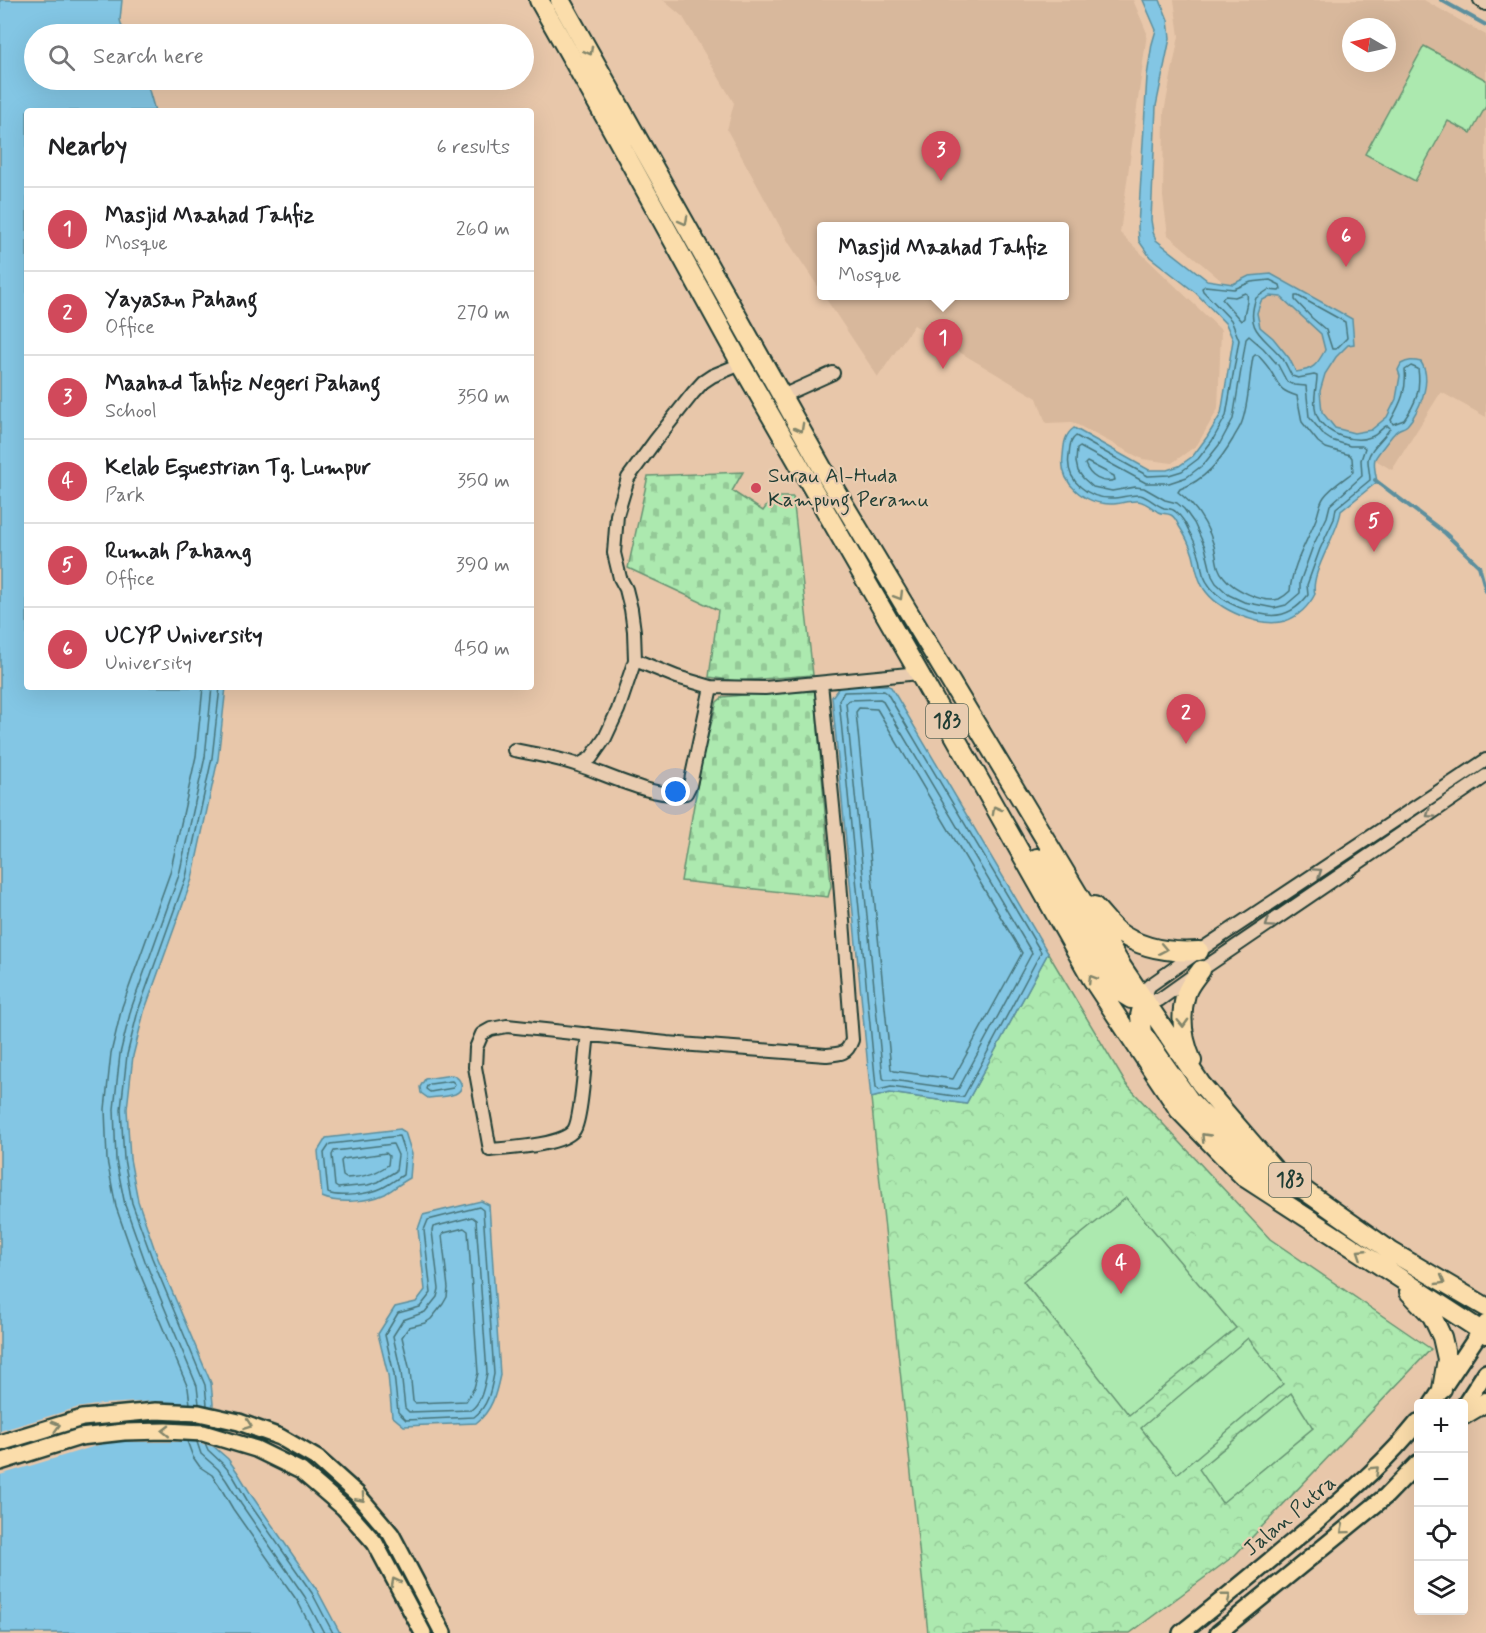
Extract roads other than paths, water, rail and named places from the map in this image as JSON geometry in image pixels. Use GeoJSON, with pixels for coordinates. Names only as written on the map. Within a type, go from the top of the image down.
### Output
{"type":"FeatureCollection","features":[{"type":"Feature","properties":{"kind":"highway","name":"183"},"geometry":{"type":"LineString","coordinates":[[539,0],[741,364],[1092,980],[1179,1110],[1244,1178],[1484,1329]]}},
{"type":"Feature","properties":{"kind":"highway","name":"183"},"geometry":{"type":"LineString","coordinates":[[560,0],[825,473],[1122,967],[1201,1084],[1274,1169],[1392,1252],[1486,1307]]}},
{"type":"Feature","properties":{"kind":"highway"},"geometry":{"type":"LineString","coordinates":[[1016,844],[1036,857],[1118,991],[1131,999],[1144,999],[1140,1016],[1142,1033],[1190,1101],[1254,1167],[1264,1190]]}},
{"type":"Feature","properties":{"kind":"highway"},"geometry":{"type":"LineString","coordinates":[[1069,878],[1116,930],[1137,943],[1160,950],[1199,951]]}},
{"type":"Feature","properties":{"kind":"highway"},"geometry":{"type":"LineString","coordinates":[[1201,970],[1186,993],[1182,1023],[1188,1051],[1201,1084]]}},
{"type":"Feature","properties":{"kind":"highway"},"geometry":{"type":"LineString","coordinates":[[1389,1271],[1431,1316],[1442,1337],[1447,1359],[1437,1396]]}},
{"type":"Feature","properties":{"kind":"highway"},"geometry":{"type":"LineString","coordinates":[[1468,1413],[1486,1402]]}},
{"type":"Feature","properties":{"kind":"main road"},"geometry":{"type":"LineString","coordinates":[[1437,1396],[1484,1329]]}},
{"type":"Feature","properties":{"kind":"main road"},"geometry":{"type":"LineString","coordinates":[[1468,1400],[1486,1372]]}},
{"type":"Feature","properties":{"kind":"main road"},"geometry":{"type":"LineString","coordinates":[[0,1443],[82,1418],[156,1410],[199,1413],[239,1422],[280,1437],[318,1459],[357,1494],[392,1534],[443,1633]]}},
{"type":"Feature","properties":{"kind":"main road","name":"Jalan Putra"},"geometry":{"type":"LineString","coordinates":[[1181,1633],[1362,1483],[1398,1448],[1414,1428]]}},
{"type":"Feature","properties":{"kind":"main road"},"geometry":{"type":"LineString","coordinates":[[0,1462],[81,1437],[124,1432],[202,1433],[256,1449],[301,1471],[344,1508],[375,1544],[423,1633]]}},
{"type":"Feature","properties":{"kind":"main road"},"geometry":{"type":"LineString","coordinates":[[1218,1633],[1386,1496],[1414,1468]]}},
{"type":"Feature","properties":{"kind":"street"},"geometry":{"type":"LineString","coordinates":[[1480,0],[1486,4]]}},
{"type":"Feature","properties":{"kind":"street"},"geometry":{"type":"LineString","coordinates":[[579,765],[591,758],[605,738],[618,710],[635,660],[631,609],[614,553],[617,515],[628,478],[703,382],[741,364]]}},
{"type":"Feature","properties":{"kind":"street"},"geometry":{"type":"LineString","coordinates":[[782,396],[833,373]]}},
{"type":"Feature","properties":{"kind":"street"},"geometry":{"type":"LineString","coordinates":[[635,660],[677,677],[711,687],[765,688],[919,673]]}},
{"type":"Feature","properties":{"kind":"street"},"geometry":{"type":"LineString","coordinates":[[588,1034],[580,1112],[574,1130],[565,1137],[541,1144],[490,1150],[475,1067],[476,1048],[482,1034],[491,1029],[507,1026],[588,1034],[667,1043],[826,1055],[842,1054],[849,1048],[852,1040],[839,867],[821,683]]}},
{"type":"Feature","properties":{"kind":"street"},"geometry":{"type":"LineString","coordinates":[[514,750],[579,765],[620,781],[661,793],[675,796],[686,793],[690,785],[711,687]]}},
{"type":"Feature","properties":{"kind":"street"},"geometry":{"type":"LineString","coordinates":[[1486,760],[1199,951],[1149,986],[1144,999],[1159,1000],[1486,776]]}},
{"type":"Feature","properties":{"kind":"water"},"geometry":{"type":"Polygon","coordinates":[[[0,0],[122,0],[121,24],[24,24],[24,90],[149,90],[154,108],[24,108],[24,690],[226,690],[218,759],[192,879],[144,1012],[133,1056],[127,1109],[130,1159],[138,1201],[157,1256],[211,1383],[212,1445],[228,1459],[238,1473],[317,1590],[340,1633],[0,1633],[0,0]]]}},
{"type":"Feature","properties":{"kind":"water"},"geometry":{"type":"Polygon","coordinates":[[[1143,0],[1160,0],[1168,20],[1170,38],[1156,106],[1151,220],[1156,240],[1207,280],[1233,284],[1249,276],[1271,274],[1352,319],[1354,344],[1348,345],[1336,357],[1325,374],[1320,391],[1322,412],[1335,428],[1354,433],[1371,430],[1387,417],[1396,399],[1400,376],[1398,370],[1401,364],[1408,361],[1421,362],[1426,376],[1424,391],[1416,413],[1407,425],[1393,435],[1375,459],[1377,482],[1341,511],[1316,576],[1313,598],[1299,614],[1285,621],[1264,622],[1240,616],[1219,604],[1204,589],[1198,577],[1189,544],[1172,516],[1158,512],[1138,501],[1111,504],[1083,496],[1070,483],[1063,466],[1065,440],[1074,428],[1149,470],[1167,470],[1179,466],[1193,456],[1221,414],[1233,340],[1226,324],[1196,293],[1150,257],[1139,241],[1147,76],[1156,30],[1143,0]],[[1270,296],[1261,301],[1257,313],[1260,327],[1273,338],[1289,358],[1296,372],[1307,370],[1317,363],[1325,350],[1321,334],[1281,297],[1270,296]]]}},
{"type":"Feature","properties":{"kind":"water"},"geometry":{"type":"Polygon","coordinates":[[[886,685],[891,687],[1048,953],[966,1104],[890,1093],[871,1098],[832,697],[840,686],[886,685]]]}},
{"type":"Feature","properties":{"kind":"water"},"geometry":{"type":"Polygon","coordinates":[[[452,1075],[461,1084],[455,1094],[428,1098],[421,1093],[420,1087],[425,1079],[452,1075]]]}},
{"type":"Feature","properties":{"kind":"water"},"geometry":{"type":"Polygon","coordinates":[[[400,1129],[405,1132],[412,1154],[410,1178],[385,1194],[370,1199],[344,1201],[322,1197],[318,1151],[326,1138],[400,1129]]]}},
{"type":"Feature","properties":{"kind":"water"},"geometry":{"type":"Polygon","coordinates":[[[481,1201],[489,1205],[500,1375],[495,1395],[490,1408],[476,1423],[404,1426],[392,1416],[388,1375],[378,1334],[395,1307],[416,1302],[425,1290],[418,1229],[423,1215],[481,1201]]]}},
{"type":"Feature","properties":{"kind":"waterway"},"geometry":{"type":"LineString","coordinates":[[1441,0],[1486,25]]}},
{"type":"Feature","properties":{"kind":"waterway"},"geometry":{"type":"LineString","coordinates":[[1375,480],[1445,533],[1479,566],[1486,591]]}},
{"type":"Feature","properties":{"kind":"place","name":"Maahad Tahfiz Negeri Pahang"},"geometry":{"type":"Point","coordinates":[941,181]}},
{"type":"Feature","properties":{"kind":"place","name":"UCYP University"},"geometry":{"type":"Point","coordinates":[1346,267]}},
{"type":"Feature","properties":{"kind":"place","name":"Masjid Maahad Tahfiz"},"geometry":{"type":"Point","coordinates":[943,369]}},
{"type":"Feature","properties":{"kind":"place","name":"Surau Al-Huda Kampung Peramu"},"geometry":{"type":"Point","coordinates":[756,488]}},
{"type":"Feature","properties":{"kind":"place","name":"Rumah Pahang"},"geometry":{"type":"Point","coordinates":[1374,552]}},
{"type":"Feature","properties":{"kind":"place","name":"Yayasan Pahang"},"geometry":{"type":"Point","coordinates":[1186,744]}},
{"type":"Feature","properties":{"kind":"place","name":"Kelab Equestrian Tg. Lumpur"},"geometry":{"type":"Point","coordinates":[1121,1294]}}]}
